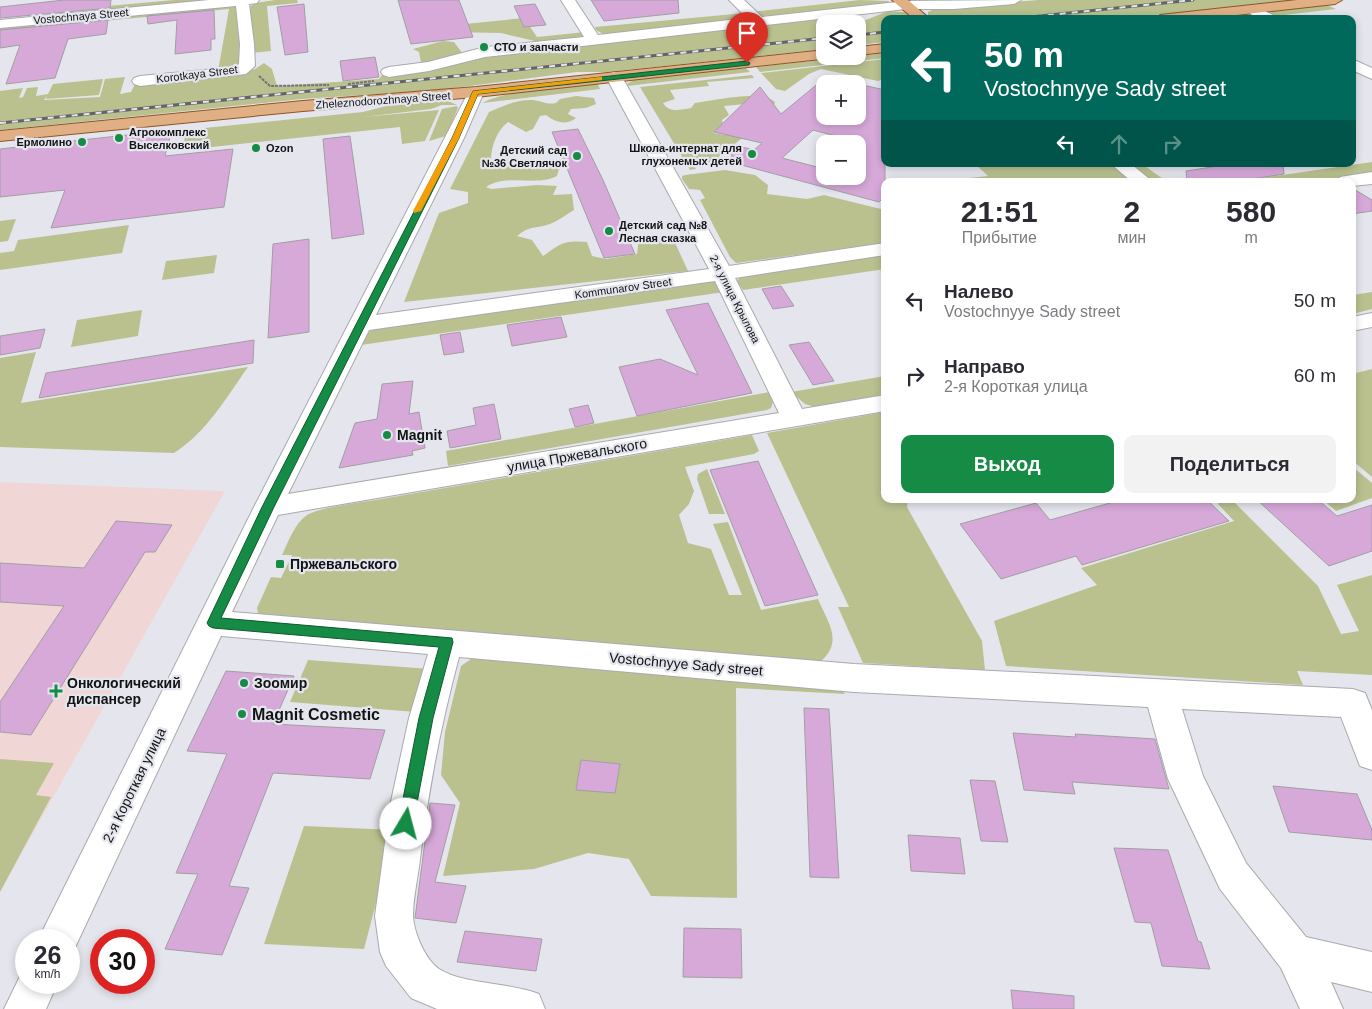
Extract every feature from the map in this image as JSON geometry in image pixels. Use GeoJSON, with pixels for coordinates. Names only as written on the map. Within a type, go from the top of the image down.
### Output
{"type":"FeatureCollection","features":[{"type":"Feature","properties":{"kind":"main road"},"geometry":{"type":"LineString","coordinates":[[1197,15],[1335,0]]}},
{"type":"Feature","properties":{"kind":"main road"},"geometry":{"type":"LineString","coordinates":[[902,3],[918,15]]}},
{"type":"Feature","properties":{"kind":"main road"},"geometry":{"type":"LineString","coordinates":[[866,51],[881,49]]}},
{"type":"Feature","properties":{"kind":"main road","name":"Zheleznodorozhnaya Street"},"geometry":{"type":"LineString","coordinates":[[0,136],[293,106],[476,92],[816,56]]}},
{"type":"Feature","properties":{"kind":"street"},"geometry":{"type":"LineString","coordinates":[[88,16],[92,0]]}},
{"type":"Feature","properties":{"kind":"street","name":"Vostochnaya Street"},"geometry":{"type":"LineString","coordinates":[[0,24],[245,0]]}},
{"type":"Feature","properties":{"kind":"street","name":"Korotkaya Street"},"geometry":{"type":"LineString","coordinates":[[140,81],[240,71],[247,66],[245,0]]}},
{"type":"Feature","properties":{"kind":"street"},"geometry":{"type":"LineString","coordinates":[[568,0],[593,39]]}},
{"type":"Feature","properties":{"kind":"street"},"geometry":{"type":"LineString","coordinates":[[736,0],[758,21]]}},
{"type":"Feature","properties":{"kind":"street"},"geometry":{"type":"LineString","coordinates":[[389,72],[429,66],[468,55],[902,3],[954,5],[1014,0]]}},
{"type":"Feature","properties":{"kind":"street"},"geometry":{"type":"LineString","coordinates":[[1252,9],[1263,15]]}},
{"type":"Feature","properties":{"kind":"street"},"geometry":{"type":"LineString","coordinates":[[1356,65],[1372,74]]}},
{"type":"Feature","properties":{"kind":"street"},"geometry":{"type":"LineString","coordinates":[[1356,76],[1372,74]]}},
{"type":"Feature","properties":{"kind":"street","name":"2-я улица Крылова"},"geometry":{"type":"LineString","coordinates":[[614,77],[722,272],[794,418]]}},
{"type":"Feature","properties":{"kind":"street","name":"2-я Короткая улица"},"geometry":{"type":"LineString","coordinates":[[63,929],[268,507],[455,138],[476,92]]}},
{"type":"Feature","properties":{"kind":"street"},"geometry":{"type":"LineString","coordinates":[[1124,167],[1139,178]]}},
{"type":"Feature","properties":{"kind":"street"},"geometry":{"type":"LineString","coordinates":[[1356,180],[1372,178]]}},
{"type":"Feature","properties":{"kind":"street","name":"Kommunarov Street"},"geometry":{"type":"LineString","coordinates":[[361,324],[682,280],[722,272],[881,250]]}},
{"type":"Feature","properties":{"kind":"street"},"geometry":{"type":"LineString","coordinates":[[1356,323],[1372,320]]}},
{"type":"Feature","properties":{"kind":"street","name":"улица Пржевальского"},"geometry":{"type":"LineString","coordinates":[[268,507],[881,403]]}},
{"type":"Feature","properties":{"kind":"street","name":"Vostochnyye Sady street"},"geometry":{"type":"LineString","coordinates":[[213,623],[987,687],[1160,692],[1353,703],[1372,755]]}},
{"type":"Feature","properties":{"kind":"street"},"geometry":{"type":"LineString","coordinates":[[447,642],[426,718],[408,806],[394,916],[400,952],[425,984],[464,999],[524,1009]]}},
{"type":"Feature","properties":{"kind":"street"},"geometry":{"type":"LineString","coordinates":[[1160,692],[1186,779],[1233,876],[1295,954],[1322,1009]]}},
{"type":"Feature","properties":{"kind":"street"},"geometry":{"type":"LineString","coordinates":[[1295,954],[1372,972]]}},
{"type":"Feature","properties":{"kind":"street"},"geometry":{"type":"LineString","coordinates":[[25,1009],[32,994]]}},
{"type":"Feature","properties":{"kind":"path"},"geometry":{"type":"LineString","coordinates":[[240,71],[257,74],[270,86],[337,85]]}},
{"type":"Feature","properties":{"kind":"path"},"geometry":{"type":"LineString","coordinates":[[346,84],[380,81],[389,72]]}},
{"type":"Feature","properties":{"kind":"shaded area","name":"Онкологический диспансер"},"geometry":{"type":"Polygon","coordinates":[[[0,482],[225,491],[0,892],[0,482]]]}},
{"type":"Feature","properties":{"kind":"green space"},"geometry":{"type":"Polygon","coordinates":[[[174,0],[226,0],[106,12],[108,6],[174,0]]]}},
{"type":"Feature","properties":{"kind":"green space"},"geometry":{"type":"Polygon","coordinates":[[[275,0],[297,0],[298,3],[267,6],[271,51],[251,53],[248,8],[255,3],[275,0]]]}},
{"type":"Feature","properties":{"kind":"green space"},"geometry":{"type":"Polygon","coordinates":[[[860,0],[889,1],[887,4],[763,18],[751,12],[860,0]]]}},
{"type":"Feature","properties":{"kind":"green space"},"geometry":{"type":"Polygon","coordinates":[[[1039,0],[1295,0],[1155,15],[928,15],[928,12],[936,8],[1039,0]]]}},
{"type":"Feature","properties":{"kind":"green space"},"geometry":{"type":"Polygon","coordinates":[[[238,5],[242,66],[218,71],[229,9],[0,31],[0,26],[238,5]]]}},
{"type":"Feature","properties":{"kind":"green space"},"geometry":{"type":"Polygon","coordinates":[[[1327,5],[1336,9],[1270,15],[1269,14],[1272,11],[1327,5]]]}},
{"type":"Feature","properties":{"kind":"green space"},"geometry":{"type":"Polygon","coordinates":[[[888,11],[904,12],[909,15],[881,15],[881,42],[866,44],[866,20],[888,11]]]}},
{"type":"Feature","properties":{"kind":"green space"},"geometry":{"type":"Polygon","coordinates":[[[745,13],[749,20],[605,35],[596,30],[595,27],[745,13]]]}},
{"type":"Feature","properties":{"kind":"green space"},"geometry":{"type":"Polygon","coordinates":[[[524,18],[537,37],[585,32],[586,36],[582,39],[539,42],[501,33],[449,32],[445,26],[524,18]]]}},
{"type":"Feature","properties":{"kind":"green space"},"geometry":{"type":"Polygon","coordinates":[[[816,19],[816,50],[607,72],[577,72],[438,90],[302,99],[0,130],[0,91],[23,88],[19,98],[23,97],[27,88],[38,87],[36,96],[48,94],[53,84],[103,79],[99,95],[46,99],[47,96],[44,100],[100,97],[105,79],[125,77],[120,94],[131,92],[135,84],[238,73],[255,69],[264,63],[272,69],[277,86],[379,79],[383,74],[474,57],[816,19]]]}},
{"type":"Feature","properties":{"kind":"green space"},"geometry":{"type":"Polygon","coordinates":[[[443,41],[454,42],[463,54],[444,61],[421,63],[419,52],[413,49],[443,41]]]}},
{"type":"Feature","properties":{"kind":"green space"},"geometry":{"type":"Polygon","coordinates":[[[881,53],[881,58],[866,60],[866,55],[881,53]]]}},
{"type":"Feature","properties":{"kind":"green space"},"geometry":{"type":"Polygon","coordinates":[[[881,59],[881,80],[878,81],[866,78],[866,75],[850,75],[821,69],[809,74],[785,91],[776,89],[761,73],[832,65],[866,65],[866,61],[881,59]]]}},
{"type":"Feature","properties":{"kind":"green space"},"geometry":{"type":"Polygon","coordinates":[[[816,60],[816,65],[822,65],[760,72],[756,67],[816,60]]]}},
{"type":"Feature","properties":{"kind":"green space"},"geometry":{"type":"Polygon","coordinates":[[[745,67],[750,72],[627,86],[628,83],[636,79],[745,67]]]}},
{"type":"Feature","properties":{"kind":"green space"},"geometry":{"type":"Polygon","coordinates":[[[752,75],[754,78],[707,82],[709,86],[670,90],[675,99],[663,103],[672,110],[691,108],[695,103],[749,96],[769,98],[775,102],[774,106],[757,103],[724,106],[729,115],[722,120],[723,123],[713,133],[725,135],[733,127],[751,131],[706,167],[702,160],[692,161],[696,169],[690,170],[640,87],[752,75]]]}},
{"type":"Feature","properties":{"kind":"green space"},"geometry":{"type":"Polygon","coordinates":[[[598,84],[600,89],[482,103],[493,98],[522,92],[598,84]]]}},
{"type":"Feature","properties":{"kind":"green space"},"geometry":{"type":"Polygon","coordinates":[[[576,96],[594,98],[596,104],[586,108],[571,109],[568,114],[576,118],[568,122],[553,120],[546,115],[540,116],[533,129],[526,132],[508,122],[495,139],[491,160],[522,164],[555,161],[560,165],[557,176],[549,179],[503,181],[486,187],[491,189],[537,185],[557,186],[553,195],[572,194],[574,210],[551,224],[529,229],[517,236],[532,240],[543,256],[563,243],[579,241],[587,242],[592,256],[606,259],[637,254],[639,238],[672,236],[688,271],[404,302],[439,213],[468,203],[468,192],[450,189],[489,112],[521,101],[533,100],[556,103],[560,99],[576,96]]]}},
{"type":"Feature","properties":{"kind":"green space"},"geometry":{"type":"Polygon","coordinates":[[[428,101],[448,101],[457,105],[442,105],[431,109],[363,117],[439,110],[425,141],[402,144],[400,127],[184,150],[185,130],[363,112],[386,106],[428,101]]]}},
{"type":"Feature","properties":{"kind":"green space"},"geometry":{"type":"Polygon","coordinates":[[[457,106],[458,108],[446,136],[429,141],[442,109],[457,106]]]}},
{"type":"Feature","properties":{"kind":"green space"},"geometry":{"type":"Polygon","coordinates":[[[1372,162],[1372,174],[1343,178],[1262,178],[1338,167],[1356,167],[1356,164],[1372,162]]]}},
{"type":"Feature","properties":{"kind":"green space"},"geometry":{"type":"Polygon","coordinates":[[[978,167],[1115,167],[1130,178],[969,178],[988,176],[978,167]]]}},
{"type":"Feature","properties":{"kind":"green space"},"geometry":{"type":"Polygon","coordinates":[[[1131,167],[1146,167],[1162,178],[1147,178],[1131,167]]]}},
{"type":"Feature","properties":{"kind":"green space"},"geometry":{"type":"Polygon","coordinates":[[[725,170],[755,175],[768,185],[767,194],[807,199],[824,195],[881,209],[881,244],[736,263],[730,257],[700,200],[705,198],[700,190],[689,189],[682,179],[682,176],[725,170]]]}},
{"type":"Feature","properties":{"kind":"green space"},"geometry":{"type":"Polygon","coordinates":[[[16,219],[8,241],[0,242],[0,221],[16,219]]]}},
{"type":"Feature","properties":{"kind":"green space"},"geometry":{"type":"Polygon","coordinates":[[[129,225],[122,253],[0,270],[0,253],[14,251],[18,240],[129,225]]]}},
{"type":"Feature","properties":{"kind":"green space"},"geometry":{"type":"Polygon","coordinates":[[[881,254],[881,270],[743,290],[737,281],[740,277],[881,254]]]}},
{"type":"Feature","properties":{"kind":"green space"},"geometry":{"type":"Polygon","coordinates":[[[217,255],[214,273],[162,280],[166,261],[217,255]]]}},
{"type":"Feature","properties":{"kind":"green space"},"geometry":{"type":"Polygon","coordinates":[[[711,279],[716,281],[724,292],[361,345],[366,334],[374,329],[711,279]]]}},
{"type":"Feature","properties":{"kind":"green space"},"geometry":{"type":"Polygon","coordinates":[[[1372,292],[1372,309],[1356,313],[1356,295],[1372,292]]]}},
{"type":"Feature","properties":{"kind":"green space"},"geometry":{"type":"Polygon","coordinates":[[[142,310],[138,336],[71,347],[77,320],[142,310]]]}},
{"type":"Feature","properties":{"kind":"green space"},"geometry":{"type":"Polygon","coordinates":[[[36,352],[21,403],[248,367],[206,425],[186,445],[174,453],[0,447],[0,358],[36,352]]]}},
{"type":"Feature","properties":{"kind":"green space"},"geometry":{"type":"Polygon","coordinates":[[[1372,369],[1372,477],[1356,464],[1356,373],[1372,369]]]}},
{"type":"Feature","properties":{"kind":"green space"},"geometry":{"type":"Polygon","coordinates":[[[881,377],[881,396],[815,407],[805,404],[791,392],[881,377]]]}},
{"type":"Feature","properties":{"kind":"green space"},"geometry":{"type":"Polygon","coordinates":[[[770,392],[773,402],[771,408],[767,410],[448,466],[446,451],[770,392]]]}},
{"type":"Feature","properties":{"kind":"green space"},"geometry":{"type":"Polygon","coordinates":[[[881,413],[881,503],[908,503],[907,507],[982,641],[985,670],[863,663],[838,607],[849,607],[767,433],[881,413]]]}},
{"type":"Feature","properties":{"kind":"green space"},"geometry":{"type":"Polygon","coordinates":[[[752,435],[759,451],[754,454],[685,467],[694,491],[689,504],[679,515],[688,543],[711,549],[729,595],[742,595],[713,524],[728,522],[761,610],[818,599],[830,625],[833,640],[827,655],[819,663],[264,617],[258,613],[257,608],[271,577],[281,578],[292,555],[282,555],[292,533],[303,518],[314,512],[752,435]]]}},
{"type":"Feature","properties":{"kind":"green space"},"geometry":{"type":"Polygon","coordinates":[[[707,469],[725,514],[709,514],[697,479],[698,474],[707,469]]]}},
{"type":"Feature","properties":{"kind":"green space"},"geometry":{"type":"Polygon","coordinates":[[[1356,470],[1372,483],[1372,498],[1336,511],[1327,503],[1356,503],[1356,470]]]}},
{"type":"Feature","properties":{"kind":"green space"},"geometry":{"type":"Polygon","coordinates":[[[1235,503],[1318,586],[1341,634],[1359,631],[1337,585],[1372,575],[1372,675],[1297,671],[1303,685],[1006,666],[994,621],[1097,585],[1081,568],[1234,521],[1218,504],[1235,503]]]}},
{"type":"Feature","properties":{"kind":"green space"},"geometry":{"type":"Polygon","coordinates":[[[494,656],[835,682],[845,694],[736,688],[737,898],[651,896],[629,859],[588,853],[534,869],[443,876],[460,803],[441,775],[445,732],[461,666],[471,659],[494,656]]]}},
{"type":"Feature","properties":{"kind":"green space"},"geometry":{"type":"Polygon","coordinates":[[[308,660],[430,669],[416,712],[290,702],[308,660]]]}},
{"type":"Feature","properties":{"kind":"green space"},"geometry":{"type":"Polygon","coordinates":[[[0,759],[54,763],[36,795],[51,797],[0,892],[0,759]]]}},
{"type":"Feature","properties":{"kind":"green space"},"geometry":{"type":"Polygon","coordinates":[[[304,826],[395,830],[364,949],[264,944],[304,826]]]}},
{"type":"Feature","properties":{"kind":"building"},"geometry":{"type":"Polygon","coordinates":[[[64,0],[111,0],[110,8],[0,18],[0,7],[64,0]]]}},
{"type":"Feature","properties":{"kind":"building"},"geometry":{"type":"Polygon","coordinates":[[[398,0],[459,0],[473,37],[411,44],[398,0]]]}},
{"type":"Feature","properties":{"kind":"building"},"geometry":{"type":"Polygon","coordinates":[[[591,0],[678,0],[679,13],[604,21],[591,0]]]}},
{"type":"Feature","properties":{"kind":"building"},"geometry":{"type":"Polygon","coordinates":[[[304,4],[308,52],[285,55],[277,7],[304,4]]]}},
{"type":"Feature","properties":{"kind":"building"},"geometry":{"type":"Polygon","coordinates":[[[535,4],[546,25],[524,27],[514,6],[535,4]]]}},
{"type":"Feature","properties":{"kind":"building"},"geometry":{"type":"Polygon","coordinates":[[[214,10],[215,39],[211,39],[211,50],[175,54],[177,20],[148,24],[147,16],[214,10]]]}},
{"type":"Feature","properties":{"kind":"building"},"geometry":{"type":"Polygon","coordinates":[[[108,20],[106,34],[68,39],[55,78],[6,84],[20,45],[0,48],[0,30],[108,20]]]}},
{"type":"Feature","properties":{"kind":"building"},"geometry":{"type":"Polygon","coordinates":[[[375,57],[379,77],[343,81],[340,61],[375,57]]]}},
{"type":"Feature","properties":{"kind":"building"},"geometry":{"type":"Polygon","coordinates":[[[816,85],[816,125],[866,125],[866,86],[881,89],[881,167],[885,167],[885,178],[881,178],[881,200],[879,202],[730,162],[734,145],[754,150],[762,143],[714,132],[760,87],[781,114],[816,85]]]}},
{"type":"Feature","properties":{"kind":"building"},"geometry":{"type":"Polygon","coordinates":[[[578,129],[603,180],[635,254],[604,258],[552,132],[578,129]]]}},
{"type":"Feature","properties":{"kind":"building"},"geometry":{"type":"Polygon","coordinates":[[[172,130],[165,156],[233,149],[224,207],[51,228],[65,190],[0,197],[0,149],[172,130]]]}},
{"type":"Feature","properties":{"kind":"building"},"geometry":{"type":"Polygon","coordinates":[[[350,136],[364,234],[332,239],[323,139],[350,136]]]}},
{"type":"Feature","properties":{"kind":"building"},"geometry":{"type":"Polygon","coordinates":[[[1212,167],[1283,167],[1284,174],[1259,178],[1187,178],[1186,171],[1212,167]]]}},
{"type":"Feature","properties":{"kind":"building"},"geometry":{"type":"Polygon","coordinates":[[[1356,190],[1372,200],[1372,211],[1356,213],[1356,190]]]}},
{"type":"Feature","properties":{"kind":"building"},"geometry":{"type":"Polygon","coordinates":[[[309,239],[309,332],[268,338],[273,244],[309,239]]]}},
{"type":"Feature","properties":{"kind":"building"},"geometry":{"type":"Polygon","coordinates":[[[781,286],[794,306],[773,309],[762,289],[781,286]]]}},
{"type":"Feature","properties":{"kind":"building"},"geometry":{"type":"Polygon","coordinates":[[[708,303],[752,393],[637,416],[619,367],[660,359],[698,375],[666,310],[708,303]]]}},
{"type":"Feature","properties":{"kind":"building"},"geometry":{"type":"Polygon","coordinates":[[[561,317],[567,337],[512,346],[507,325],[561,317]]]}},
{"type":"Feature","properties":{"kind":"building"},"geometry":{"type":"Polygon","coordinates":[[[45,329],[40,348],[0,355],[0,336],[45,329]]]}},
{"type":"Feature","properties":{"kind":"building"},"geometry":{"type":"Polygon","coordinates":[[[460,332],[464,352],[444,355],[440,335],[460,332]]]}},
{"type":"Feature","properties":{"kind":"building"},"geometry":{"type":"Polygon","coordinates":[[[254,340],[253,363],[39,398],[46,373],[254,340]]]}},
{"type":"Feature","properties":{"kind":"building"},"geometry":{"type":"Polygon","coordinates":[[[809,342],[834,381],[813,385],[789,345],[809,342]]]}},
{"type":"Feature","properties":{"kind":"building","name":"Magnit"},"geometry":{"type":"Polygon","coordinates":[[[413,381],[409,414],[419,412],[425,448],[412,451],[413,455],[339,468],[355,423],[377,419],[382,384],[413,381]]]}},
{"type":"Feature","properties":{"kind":"building"},"geometry":{"type":"Polygon","coordinates":[[[494,404],[501,439],[450,448],[447,431],[476,425],[473,408],[494,404]]]}},
{"type":"Feature","properties":{"kind":"building"},"geometry":{"type":"Polygon","coordinates":[[[588,405],[594,423],[575,427],[569,409],[588,405]]]}},
{"type":"Feature","properties":{"kind":"building"},"geometry":{"type":"Polygon","coordinates":[[[758,461],[818,595],[765,606],[710,470],[758,461]]]}},
{"type":"Feature","properties":{"kind":"building"},"geometry":{"type":"Polygon","coordinates":[[[1036,503],[1050,520],[1110,503],[1210,503],[1229,521],[1082,565],[1076,556],[1001,579],[960,524],[1036,503]]]}},
{"type":"Feature","properties":{"kind":"building"},"geometry":{"type":"Polygon","coordinates":[[[1260,503],[1322,503],[1337,516],[1372,505],[1372,551],[1329,566],[1260,503]]]}},
{"type":"Feature","properties":{"kind":"building"},"geometry":{"type":"Polygon","coordinates":[[[116,521],[172,525],[155,552],[145,552],[31,735],[0,732],[0,702],[64,606],[0,602],[0,563],[84,568],[116,521]]]}},
{"type":"Feature","properties":{"kind":"building"},"geometry":{"type":"Polygon","coordinates":[[[226,671],[294,676],[273,724],[385,730],[370,779],[273,773],[229,886],[249,888],[222,955],[165,949],[198,874],[176,873],[227,754],[187,751],[226,671]]]}},
{"type":"Feature","properties":{"kind":"building"},"geometry":{"type":"Polygon","coordinates":[[[804,708],[829,709],[839,878],[810,877],[804,708]]]}},
{"type":"Feature","properties":{"kind":"building"},"geometry":{"type":"Polygon","coordinates":[[[1013,733],[1076,737],[1075,734],[1155,739],[1169,789],[1072,782],[1075,794],[1024,790],[1013,733]]]}},
{"type":"Feature","properties":{"kind":"building"},"geometry":{"type":"Polygon","coordinates":[[[581,760],[620,764],[615,793],[576,790],[581,760]]]}},
{"type":"Feature","properties":{"kind":"building"},"geometry":{"type":"Polygon","coordinates":[[[970,780],[995,781],[1008,842],[981,841],[970,780]]]}},
{"type":"Feature","properties":{"kind":"building"},"geometry":{"type":"Polygon","coordinates":[[[1273,786],[1357,794],[1372,830],[1372,840],[1289,832],[1273,786]]]}},
{"type":"Feature","properties":{"kind":"building"},"geometry":{"type":"Polygon","coordinates":[[[430,803],[455,805],[435,882],[466,886],[456,923],[415,918],[430,803]]]}},
{"type":"Feature","properties":{"kind":"building"},"geometry":{"type":"Polygon","coordinates":[[[908,835],[960,838],[965,874],[911,871],[908,835]]]}},
{"type":"Feature","properties":{"kind":"building"},"geometry":{"type":"Polygon","coordinates":[[[1114,848],[1168,850],[1198,941],[1201,942],[1210,969],[1162,966],[1151,923],[1135,922],[1114,848]]]}},
{"type":"Feature","properties":{"kind":"building"},"geometry":{"type":"Polygon","coordinates":[[[684,928],[741,929],[742,978],[683,977],[684,928]]]}},
{"type":"Feature","properties":{"kind":"building"},"geometry":{"type":"Polygon","coordinates":[[[465,931],[542,939],[536,971],[457,962],[465,931]]]}},
{"type":"Feature","properties":{"kind":"building"},"geometry":{"type":"Polygon","coordinates":[[[1011,990],[1074,996],[1074,1009],[1013,1009],[1011,990]]]}},
{"type":"Feature","properties":{"kind":"railway"},"geometry":{"type":"LineString","coordinates":[[1050,15],[1193,0]]}},
{"type":"Feature","properties":{"kind":"railway"},"geometry":{"type":"LineString","coordinates":[[866,34],[881,32]]}},
{"type":"Feature","properties":{"kind":"railway"},"geometry":{"type":"LineString","coordinates":[[0,123],[816,39]]}},
{"type":"Feature","properties":{"kind":"slow traffic"},"geometry":{"type":"LineString","coordinates":[[417,211],[455,138],[476,92],[600,79]]}},
{"type":"Feature","properties":{"kind":"place","name":"СТО и запчасти"},"geometry":{"type":"Point","coordinates":[484,47]}},
{"type":"Feature","properties":{"kind":"place","name":"Агрокомплекс Выселковский"},"geometry":{"type":"Point","coordinates":[119,138]}},
{"type":"Feature","properties":{"kind":"place","name":"Ермолино"},"geometry":{"type":"Point","coordinates":[82,142]}},
{"type":"Feature","properties":{"kind":"place","name":"Ozon"},"geometry":{"type":"Point","coordinates":[256,148]}},
{"type":"Feature","properties":{"kind":"place","name":"Школа-интернат для глухонемых детей"},"geometry":{"type":"Point","coordinates":[752,154]}},
{"type":"Feature","properties":{"kind":"place","name":"Детский сад №36 Светлячок"},"geometry":{"type":"Point","coordinates":[577,156]}},
{"type":"Feature","properties":{"kind":"place","name":"Детский сад №8 Лесная сказка"},"geometry":{"type":"Point","coordinates":[609,231]}},
{"type":"Feature","properties":{"kind":"place","name":"Magnit"},"geometry":{"type":"Point","coordinates":[387,435]}},
{"type":"Feature","properties":{"kind":"place","name":"Пржевальского"},"geometry":{"type":"Point","coordinates":[280,564]}},
{"type":"Feature","properties":{"kind":"place","name":"Зоомир"},"geometry":{"type":"Point","coordinates":[244,683]}},
{"type":"Feature","properties":{"kind":"place","name":"Онкологический диспансер"},"geometry":{"type":"Point","coordinates":[56,691]}},
{"type":"Feature","properties":{"kind":"place","name":"Magnit Cosmetic"},"geometry":{"type":"Point","coordinates":[242,714]}},
{"type":"Feature","properties":{"kind":"route"},"geometry":{"type":"LineString","coordinates":[[406,824],[426,718],[447,642],[213,623],[268,507],[370,308],[476,92],[747,63]]}}]}
